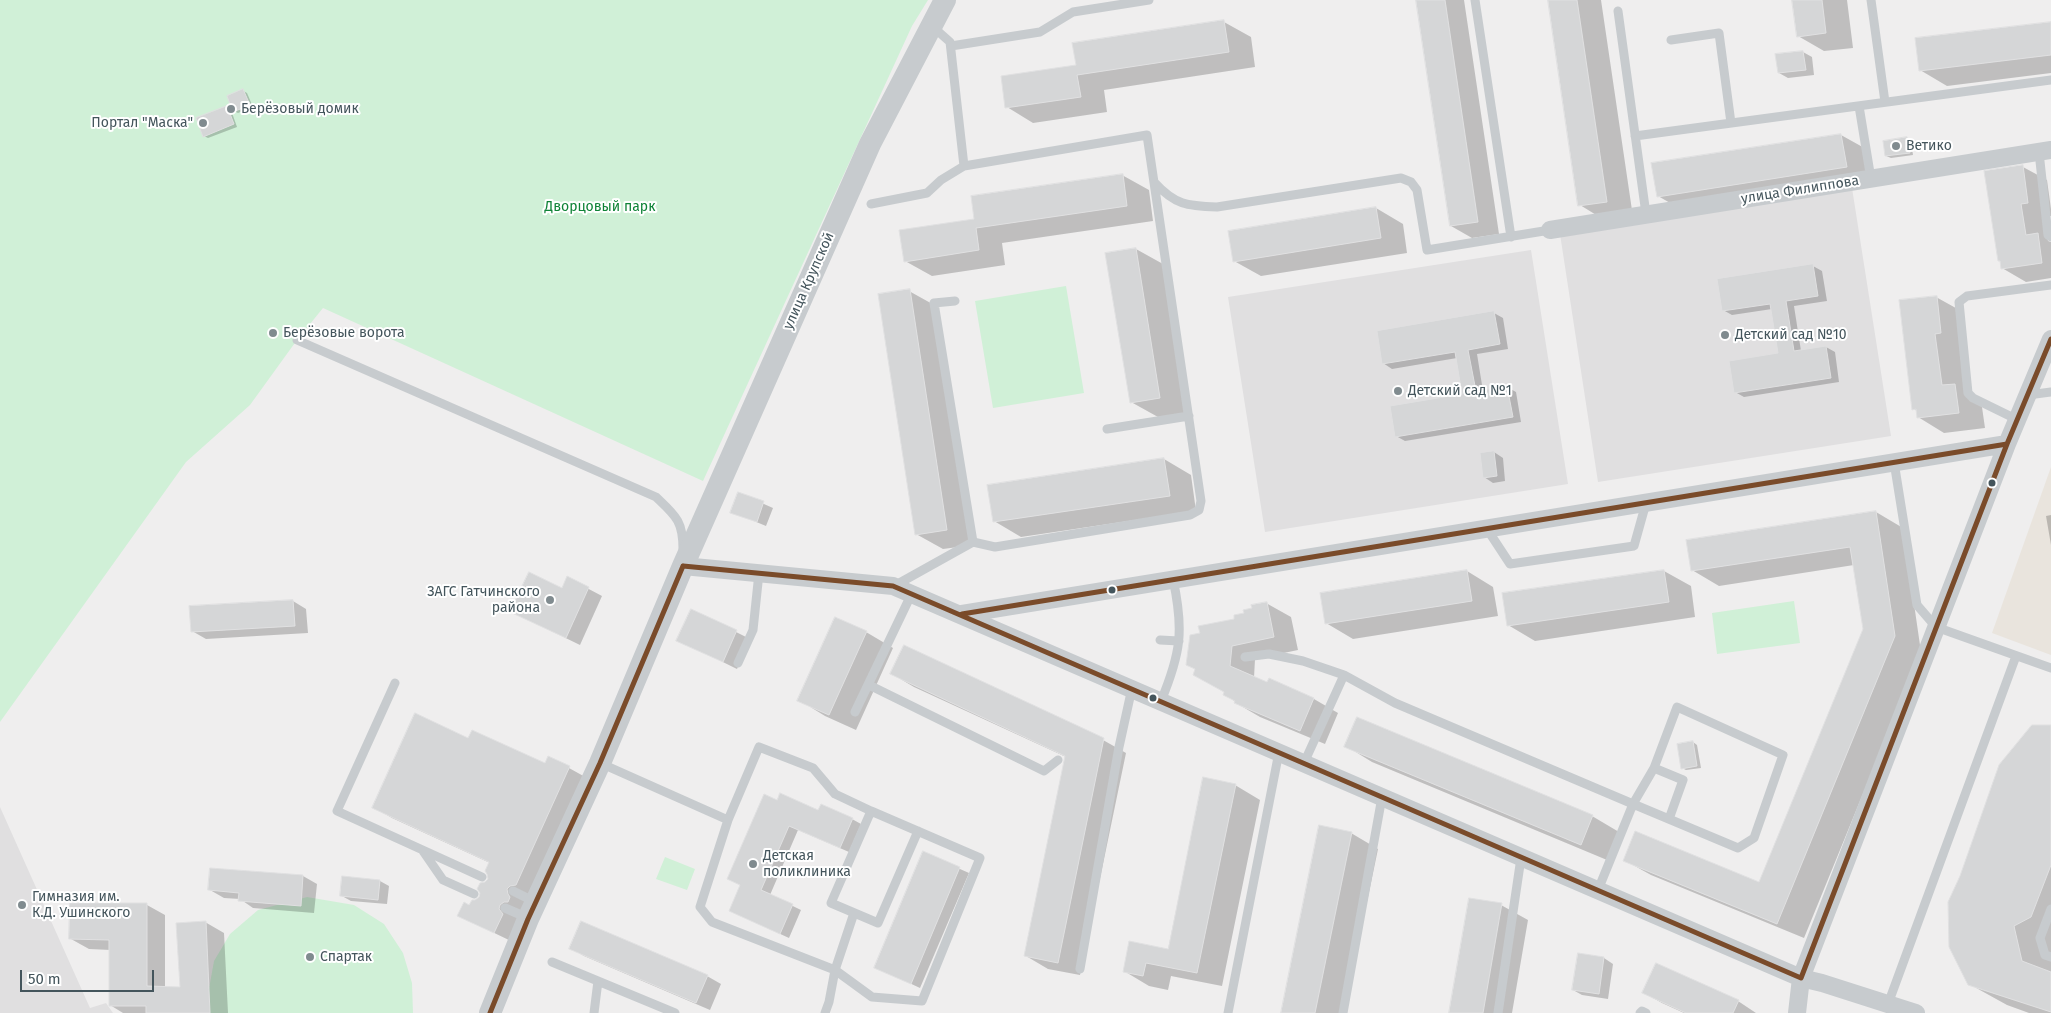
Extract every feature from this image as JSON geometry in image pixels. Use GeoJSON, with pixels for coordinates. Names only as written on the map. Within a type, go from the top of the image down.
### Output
{"type":"FeatureCollection","features":[{"type":"Feature","properties":{"kind":"street","name":"улица Крупской"},"geometry":{"type":"LineString","coordinates":[[490,1013],[532,910],[600,763],[683,566],[870,144],[945,0]]}},
{"type":"Feature","properties":{"kind":"street","name":"улица Филиппова"},"geometry":{"type":"LineString","coordinates":[[1550,230],[2045,151]]}},
{"type":"Feature","properties":{"kind":"street"},"geometry":{"type":"LineString","coordinates":[[1797,1013],[1801,978],[2007,444],[2051,339]]}},
{"type":"Feature","properties":{"kind":"street"},"geometry":{"type":"LineString","coordinates":[[962,614],[2007,444]]}},
{"type":"Feature","properties":{"kind":"street"},"geometry":{"type":"LineString","coordinates":[[683,566],[893,586],[911,595],[962,614],[1801,978],[1916,1013]]}},
{"type":"Feature","properties":{"kind":"street"},"geometry":{"type":"LineString","coordinates":[[1022,641],[1014,626],[1014,620],[1016,613],[1030,603]]}},
{"type":"Feature","properties":{"kind":"lane"},"geometry":{"type":"LineString","coordinates":[[950,46],[1040,32],[1073,12],[1149,0]]}},
{"type":"Feature","properties":{"kind":"lane"},"geometry":{"type":"LineString","coordinates":[[1475,0],[1511,237]]}},
{"type":"Feature","properties":{"kind":"lane"},"geometry":{"type":"LineString","coordinates":[[1871,0],[1885,102]]}},
{"type":"Feature","properties":{"kind":"lane"},"geometry":{"type":"LineString","coordinates":[[1618,11],[1646,214]]}},
{"type":"Feature","properties":{"kind":"lane"},"geometry":{"type":"LineString","coordinates":[[932,26],[950,42],[964,166]]}},
{"type":"Feature","properties":{"kind":"lane"},"geometry":{"type":"LineString","coordinates":[[1671,40],[1719,33],[1731,123]]}},
{"type":"Feature","properties":{"kind":"lane"},"geometry":{"type":"LineString","coordinates":[[1635,136],[2051,80]]}},
{"type":"Feature","properties":{"kind":"lane"},"geometry":{"type":"LineString","coordinates":[[1859,106],[1871,179]]}},
{"type":"Feature","properties":{"kind":"lane"},"geometry":{"type":"LineString","coordinates":[[871,204],[927,194],[941,180],[964,166],[1147,134],[1201,501],[1199,510],[1190,515],[995,547],[973,542],[893,586]]}},
{"type":"Feature","properties":{"kind":"lane"},"geometry":{"type":"LineString","coordinates":[[2045,151],[2048,235],[2051,237]]}},
{"type":"Feature","properties":{"kind":"lane"},"geometry":{"type":"LineString","coordinates":[[1154,182],[1168,196],[1180,204],[1217,207],[1401,178],[1411,182],[1418,190],[1427,250],[1550,230]]}},
{"type":"Feature","properties":{"kind":"lane"},"geometry":{"type":"LineString","coordinates":[[2018,420],[1972,398],[1968,393],[1958,302],[1967,296],[2051,285]]}},
{"type":"Feature","properties":{"kind":"lane"},"geometry":{"type":"LineString","coordinates":[[955,301],[934,303],[973,542]]}},
{"type":"Feature","properties":{"kind":"lane"},"geometry":{"type":"LineString","coordinates":[[297,340],[656,497],[675,515],[683,531],[683,566]]}},
{"type":"Feature","properties":{"kind":"lane"},"geometry":{"type":"LineString","coordinates":[[2028,395],[2051,392]]}},
{"type":"Feature","properties":{"kind":"lane"},"geometry":{"type":"LineString","coordinates":[[1106,429],[1189,416]]}},
{"type":"Feature","properties":{"kind":"lane"},"geometry":{"type":"LineString","coordinates":[[1894,462],[1917,605],[1936,627],[2051,668]]}},
{"type":"Feature","properties":{"kind":"lane"},"geometry":{"type":"LineString","coordinates":[[1487,529],[1510,564],[1634,546],[1646,503]]}},
{"type":"Feature","properties":{"kind":"lane"},"geometry":{"type":"LineString","coordinates":[[738,663],[753,630],[759,573]]}},
{"type":"Feature","properties":{"kind":"lane"},"geometry":{"type":"LineString","coordinates":[[1162,701],[1172,674],[1179,641],[1179,605],[1174,579]]}},
{"type":"Feature","properties":{"kind":"lane"},"geometry":{"type":"LineString","coordinates":[[855,712],[911,595]]}},
{"type":"Feature","properties":{"kind":"lane"},"geometry":{"type":"LineString","coordinates":[[1160,640],[1179,641]]}},
{"type":"Feature","properties":{"kind":"lane"},"geometry":{"type":"LineString","coordinates":[[1245,657],[1269,654],[1303,661],[1344,675],[1395,703],[1633,804],[1738,848],[1754,838],[1783,755],[1677,707],[1654,768],[1633,804],[1598,890]]}},
{"type":"Feature","properties":{"kind":"lane"},"geometry":{"type":"LineString","coordinates":[[1888,1004],[2016,656]]}},
{"type":"Feature","properties":{"kind":"lane"},"geometry":{"type":"LineString","coordinates":[[1304,763],[1344,675]]}},
{"type":"Feature","properties":{"kind":"lane"},"geometry":{"type":"LineString","coordinates":[[395,684],[337,811],[482,877]]}},
{"type":"Feature","properties":{"kind":"lane"},"geometry":{"type":"LineString","coordinates":[[868,685],[1044,772],[1058,760]]}},
{"type":"Feature","properties":{"kind":"lane"},"geometry":{"type":"LineString","coordinates":[[1080,969],[1119,747],[1132,688]]}},
{"type":"Feature","properties":{"kind":"lane"},"geometry":{"type":"LineString","coordinates":[[759,747],[813,768],[835,794],[871,812],[980,858],[922,1001],[872,997],[835,970],[712,922],[700,907],[728,820],[759,747]]}},
{"type":"Feature","properties":{"kind":"lane"},"geometry":{"type":"LineString","coordinates":[[1228,1013],[1279,752]]}},
{"type":"Feature","properties":{"kind":"lane"},"geometry":{"type":"LineString","coordinates":[[600,763],[728,820]]}},
{"type":"Feature","properties":{"kind":"lane"},"geometry":{"type":"LineString","coordinates":[[1654,768],[1683,780],[1669,819]]}},
{"type":"Feature","properties":{"kind":"lane"},"geometry":{"type":"LineString","coordinates":[[1343,1013],[1382,797]]}},
{"type":"Feature","properties":{"kind":"lane"},"geometry":{"type":"LineString","coordinates":[[871,812],[831,903],[878,923],[918,831]]}},
{"type":"Feature","properties":{"kind":"lane"},"geometry":{"type":"LineString","coordinates":[[422,850],[443,880],[474,894]]}},
{"type":"Feature","properties":{"kind":"lane"},"geometry":{"type":"LineString","coordinates":[[1498,1013],[1522,858]]}},
{"type":"Feature","properties":{"kind":"lane"},"geometry":{"type":"LineString","coordinates":[[513,892],[532,910]]}},
{"type":"Feature","properties":{"kind":"lane"},"geometry":{"type":"LineString","coordinates":[[505,908],[532,910]]}},
{"type":"Feature","properties":{"kind":"lane"},"geometry":{"type":"LineString","coordinates":[[2051,909],[2040,938],[2045,955],[2051,957]]}},
{"type":"Feature","properties":{"kind":"lane"},"geometry":{"type":"LineString","coordinates":[[825,1013],[830,1002],[835,970],[854,913]]}},
{"type":"Feature","properties":{"kind":"lane"},"geometry":{"type":"LineString","coordinates":[[552,962],[675,1013]]}},
{"type":"Feature","properties":{"kind":"lane"},"geometry":{"type":"LineString","coordinates":[[594,1013],[598,981]]}},
{"type":"Feature","properties":{"kind":"lane"},"geometry":{"type":"LineString","coordinates":[[1640,1013],[1642,1011],[1646,1013]]}},
{"type":"Feature","properties":{"kind":"shaded area","name":"Детский сад №10"},"geometry":{"type":"Polygon","coordinates":[[[1852,188],[1891,436],[1598,482],[1560,234],[1852,188]]]}},
{"type":"Feature","properties":{"kind":"shaded area","name":"Детский сад №1"},"geometry":{"type":"Polygon","coordinates":[[[1531,250],[1568,484],[1265,532],[1228,297],[1531,250]]]}},
{"type":"Feature","properties":{"kind":"shaded area"},"geometry":{"type":"Polygon","coordinates":[[[2051,467],[2051,655],[1992,633],[2051,467]]]}},
{"type":"Feature","properties":{"kind":"shaded area","name":"Гимназия им. К.Д. Ушинского"},"geometry":{"type":"Polygon","coordinates":[[[0,807],[90,1008],[106,1003],[113,1013],[0,1013],[0,807]]]}},
{"type":"Feature","properties":{"kind":"green space","name":"Дворцовый парк"},"geometry":{"type":"Polygon","coordinates":[[[0,0],[928,0],[912,26],[703,481],[323,308],[297,340],[250,405],[186,462],[0,722],[0,0]]]}},
{"type":"Feature","properties":{"kind":"green space"},"geometry":{"type":"Polygon","coordinates":[[[1066,286],[1084,393],[993,408],[975,301],[1066,286]]]}},
{"type":"Feature","properties":{"kind":"green space"},"geometry":{"type":"Polygon","coordinates":[[[1794,601],[1800,643],[1717,654],[1712,613],[1794,601]]]}},
{"type":"Feature","properties":{"kind":"green space"},"geometry":{"type":"Polygon","coordinates":[[[665,857],[695,869],[687,890],[656,879],[665,857]]]}},
{"type":"Feature","properties":{"kind":"green space","name":"Спартак"},"geometry":{"type":"Polygon","coordinates":[[[307,897],[354,905],[384,924],[403,953],[412,983],[413,1013],[209,1013],[208,994],[214,961],[230,934],[258,910],[307,897]]]}},
{"type":"Feature","properties":{"kind":"building"},"geometry":{"type":"Polygon","coordinates":[[[1416,0],[1445,0],[1478,222],[1450,226],[1416,0]]]}},
{"type":"Feature","properties":{"kind":"building"},"geometry":{"type":"Polygon","coordinates":[[[1548,0],[1577,0],[1607,202],[1578,206],[1548,0]]]}},
{"type":"Feature","properties":{"kind":"building"},"geometry":{"type":"Polygon","coordinates":[[[1792,0],[1822,0],[1826,33],[1797,37],[1792,0]]]}},
{"type":"Feature","properties":{"kind":"building"},"geometry":{"type":"Polygon","coordinates":[[[1224,20],[1229,52],[1077,75],[1081,97],[1005,108],[1001,76],[1076,65],[1072,43],[1224,20]]]}},
{"type":"Feature","properties":{"kind":"building"},"geometry":{"type":"Polygon","coordinates":[[[2051,22],[2051,55],[1919,71],[1915,38],[2051,22]]]}},
{"type":"Feature","properties":{"kind":"building"},"geometry":{"type":"Polygon","coordinates":[[[1803,51],[1806,70],[1778,73],[1775,54],[1803,51]]]}},
{"type":"Feature","properties":{"kind":"building"},"geometry":{"type":"Polygon","coordinates":[[[243,89],[250,105],[233,112],[227,96],[243,89]]]}},
{"type":"Feature","properties":{"kind":"building"},"geometry":{"type":"Polygon","coordinates":[[[227,106],[234,124],[203,137],[196,118],[227,106]]]}},
{"type":"Feature","properties":{"kind":"building"},"geometry":{"type":"Polygon","coordinates":[[[1841,134],[1847,167],[1657,197],[1651,163],[1841,134]]]}},
{"type":"Feature","properties":{"kind":"building","name":"Ветико"},"geometry":{"type":"Polygon","coordinates":[[[1907,137],[1910,153],[1885,156],[1883,141],[1907,137]]]}},
{"type":"Feature","properties":{"kind":"building"},"geometry":{"type":"Polygon","coordinates":[[[2023,165],[2028,203],[2021,204],[2026,235],[2038,233],[2042,263],[2001,269],[2000,261],[1998,261],[1984,171],[2023,165]]]}},
{"type":"Feature","properties":{"kind":"building"},"geometry":{"type":"Polygon","coordinates":[[[1123,174],[1127,206],[976,228],[979,250],[904,262],[899,230],[974,219],[971,196],[1123,174]]]}},
{"type":"Feature","properties":{"kind":"building"},"geometry":{"type":"Polygon","coordinates":[[[1376,207],[1381,238],[1233,262],[1228,231],[1376,207]]]}},
{"type":"Feature","properties":{"kind":"building"},"geometry":{"type":"Polygon","coordinates":[[[1136,248],[1160,398],[1130,403],[1105,253],[1136,248]]]}},
{"type":"Feature","properties":{"kind":"building"},"geometry":{"type":"Polygon","coordinates":[[[1813,264],[1818,296],[1786,301],[1794,351],[1826,346],[1831,378],[1734,393],[1729,361],[1778,353],[1770,304],[1722,311],[1717,279],[1813,264]]]}},
{"type":"Feature","properties":{"kind":"building"},"geometry":{"type":"Polygon","coordinates":[[[910,289],[947,530],[915,535],[878,294],[910,289]]]}},
{"type":"Feature","properties":{"kind":"building"},"geometry":{"type":"Polygon","coordinates":[[[1937,296],[1941,333],[1935,334],[1942,385],[1955,384],[1959,413],[1917,418],[1916,409],[1912,410],[1899,300],[1937,296]]]}},
{"type":"Feature","properties":{"kind":"building"},"geometry":{"type":"Polygon","coordinates":[[[1494,311],[1500,344],[1468,350],[1476,391],[1507,386],[1513,417],[1395,437],[1390,406],[1462,394],[1455,352],[1382,364],[1377,331],[1494,311]]]}},
{"type":"Feature","properties":{"kind":"building"},"geometry":{"type":"Polygon","coordinates":[[[1494,451],[1497,476],[1483,478],[1480,453],[1494,451]]]}},
{"type":"Feature","properties":{"kind":"building"},"geometry":{"type":"Polygon","coordinates":[[[1164,458],[1170,496],[993,522],[987,485],[1164,458]]]}},
{"type":"Feature","properties":{"kind":"building"},"geometry":{"type":"Polygon","coordinates":[[[738,492],[764,501],[757,522],[730,513],[738,492]]]}},
{"type":"Feature","properties":{"kind":"building"},"geometry":{"type":"Polygon","coordinates":[[[1876,511],[1895,636],[1777,924],[1623,861],[1635,831],[1759,882],[1863,629],[1850,547],[1691,571],[1686,540],[1876,511]]]}},
{"type":"Feature","properties":{"kind":"building"},"geometry":{"type":"Polygon","coordinates":[[[1467,570],[1472,601],[1325,624],[1320,593],[1467,570]]]}},
{"type":"Feature","properties":{"kind":"building"},"geometry":{"type":"Polygon","coordinates":[[[1664,570],[1669,602],[1507,626],[1502,593],[1664,570]]]}},
{"type":"Feature","properties":{"kind":"building","name":"ЗАГС Гатчинского района"},"geometry":{"type":"Polygon","coordinates":[[[529,572],[562,588],[567,576],[589,587],[566,638],[510,612],[529,572]]]}},
{"type":"Feature","properties":{"kind":"building"},"geometry":{"type":"Polygon","coordinates":[[[293,600],[295,626],[191,632],[189,606],[293,600]]]}},
{"type":"Feature","properties":{"kind":"building"},"geometry":{"type":"Polygon","coordinates":[[[1267,602],[1274,637],[1232,646],[1230,666],[1267,682],[1269,678],[1314,698],[1300,731],[1234,703],[1235,701],[1223,695],[1224,692],[1193,675],[1195,669],[1186,665],[1190,635],[1200,633],[1198,626],[1234,619],[1234,615],[1244,613],[1243,610],[1252,608],[1251,605],[1267,602]]]}},
{"type":"Feature","properties":{"kind":"building"},"geometry":{"type":"Polygon","coordinates":[[[691,609],[737,630],[723,662],[676,641],[691,609]]]}},
{"type":"Feature","properties":{"kind":"building"},"geometry":{"type":"Polygon","coordinates":[[[835,617],[867,631],[829,715],[797,701],[835,617]]]}},
{"type":"Feature","properties":{"kind":"building"},"geometry":{"type":"Polygon","coordinates":[[[904,645],[1104,738],[1058,963],[1024,956],[1065,756],[890,674],[904,645]]]}},
{"type":"Feature","properties":{"kind":"building"},"geometry":{"type":"Polygon","coordinates":[[[415,713],[468,738],[472,730],[545,763],[548,756],[570,766],[516,885],[510,886],[507,889],[510,897],[508,902],[500,905],[499,909],[503,914],[494,933],[457,916],[464,902],[469,905],[472,900],[479,897],[480,893],[477,889],[480,883],[488,879],[485,871],[489,862],[372,808],[415,713]]]}},
{"type":"Feature","properties":{"kind":"building"},"geometry":{"type":"Polygon","coordinates":[[[1357,717],[1593,815],[1581,845],[1344,747],[1357,717]]]}},
{"type":"Feature","properties":{"kind":"building"},"geometry":{"type":"Polygon","coordinates":[[[2032,725],[2051,725],[2051,865],[2031,917],[2014,926],[2022,961],[2051,972],[2051,1012],[1968,985],[1949,947],[1948,902],[1960,876],[1999,765],[2032,725]]]}},
{"type":"Feature","properties":{"kind":"building"},"geometry":{"type":"Polygon","coordinates":[[[1693,741],[1697,766],[1681,769],[1677,744],[1693,741]]]}},
{"type":"Feature","properties":{"kind":"building"},"geometry":{"type":"Polygon","coordinates":[[[1203,777],[1236,784],[1197,973],[1146,963],[1143,976],[1123,972],[1129,941],[1168,949],[1203,777]]]}},
{"type":"Feature","properties":{"kind":"building","name":"Детская поликлиника"},"geometry":{"type":"Polygon","coordinates":[[[780,793],[818,810],[821,804],[853,818],[840,848],[789,826],[761,890],[793,904],[780,934],[729,911],[740,885],[727,879],[764,794],[777,800],[780,793]]]}},
{"type":"Feature","properties":{"kind":"building"},"geometry":{"type":"Polygon","coordinates":[[[1319,825],[1352,832],[1315,1013],[1281,1013],[1319,825]]]}},
{"type":"Feature","properties":{"kind":"building"},"geometry":{"type":"Polygon","coordinates":[[[923,851],[960,867],[911,984],[874,968],[923,851]]]}},
{"type":"Feature","properties":{"kind":"building"},"geometry":{"type":"Polygon","coordinates":[[[210,868],[303,875],[301,906],[238,901],[239,893],[208,890],[210,868]]]}},
{"type":"Feature","properties":{"kind":"building"},"geometry":{"type":"Polygon","coordinates":[[[342,876],[380,880],[378,900],[340,896],[342,876]]]}},
{"type":"Feature","properties":{"kind":"building"},"geometry":{"type":"Polygon","coordinates":[[[1469,898],[1502,903],[1483,1013],[1449,1013],[1469,898]]]}},
{"type":"Feature","properties":{"kind":"building"},"geometry":{"type":"Polygon","coordinates":[[[70,903],[147,903],[147,986],[180,987],[176,923],[206,921],[210,1013],[146,1013],[146,1006],[109,1006],[109,940],[69,939],[70,903]]]}},
{"type":"Feature","properties":{"kind":"building"},"geometry":{"type":"Polygon","coordinates":[[[581,921],[708,975],[696,1003],[569,949],[581,921]]]}},
{"type":"Feature","properties":{"kind":"building"},"geometry":{"type":"Polygon","coordinates":[[[1578,953],[1604,957],[1599,994],[1572,990],[1578,953]]]}},
{"type":"Feature","properties":{"kind":"building"},"geometry":{"type":"Polygon","coordinates":[[[1656,963],[1739,1000],[1733,1013],[1686,1013],[1642,993],[1656,963]]]}},
{"type":"Feature","properties":{"kind":"transit line"},"geometry":{"type":"LineString","coordinates":[[683,566],[893,586],[1801,978],[2007,444],[2051,339]]}},
{"type":"Feature","properties":{"kind":"transit line"},"geometry":{"type":"LineString","coordinates":[[962,614],[2007,444]]}},
{"type":"Feature","properties":{"kind":"transit line"},"geometry":{"type":"LineString","coordinates":[[490,1013],[528,919],[600,763],[683,566]]}},
{"type":"Feature","properties":{"kind":"place","name":"Берёзовый домик"},"geometry":{"type":"Point","coordinates":[231,109]}},
{"type":"Feature","properties":{"kind":"place","name":"Портал \"Маска\""},"geometry":{"type":"Point","coordinates":[203,123]}},
{"type":"Feature","properties":{"kind":"place","name":"Ветико"},"geometry":{"type":"Point","coordinates":[1896,146]}},
{"type":"Feature","properties":{"kind":"place","name":"Берёзовые ворота"},"geometry":{"type":"Point","coordinates":[273,333]}},
{"type":"Feature","properties":{"kind":"place","name":"Детский сад №10"},"geometry":{"type":"Point","coordinates":[1725,335]}},
{"type":"Feature","properties":{"kind":"place","name":"Детский сад №1"},"geometry":{"type":"Point","coordinates":[1398,391]}},
{"type":"Feature","properties":{"kind":"place","name":"ЗАГС Гатчинского района"},"geometry":{"type":"Point","coordinates":[550,600]}},
{"type":"Feature","properties":{"kind":"place","name":"Детская поликлиника"},"geometry":{"type":"Point","coordinates":[753,864]}},
{"type":"Feature","properties":{"kind":"place","name":"Гимназия им. К.Д. Ушинского"},"geometry":{"type":"Point","coordinates":[22,905]}},
{"type":"Feature","properties":{"kind":"place","name":"Спартак"},"geometry":{"type":"Point","coordinates":[310,957]}}]}
